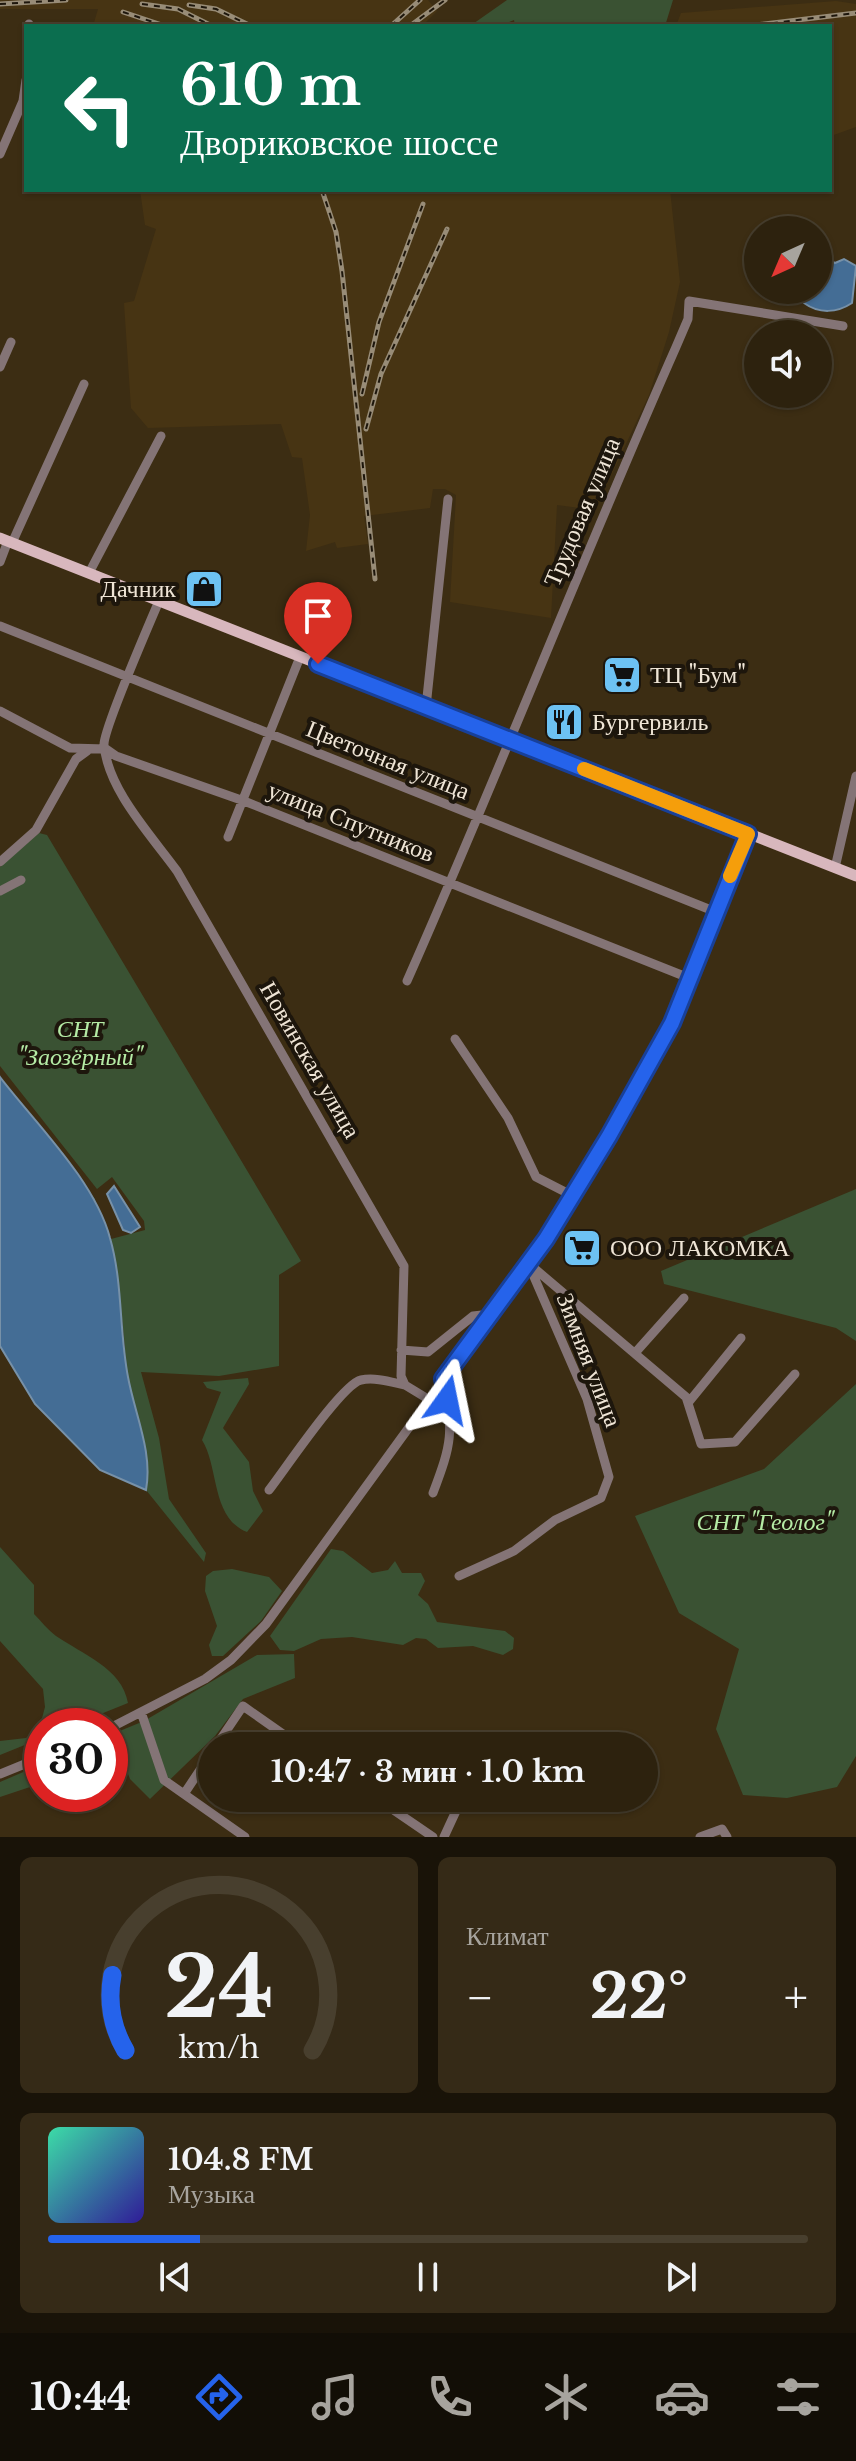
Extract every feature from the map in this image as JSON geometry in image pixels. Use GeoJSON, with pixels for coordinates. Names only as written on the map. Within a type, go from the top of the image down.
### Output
{"type":"FeatureCollection","features":[{"type":"Feature","properties":{"kind":"main road"},"geometry":{"type":"LineString","coordinates":[[7,541],[856,876]]}},
{"type":"Feature","properties":{"kind":"street"},"geometry":{"type":"LineString","coordinates":[[0,154],[24,94]]}},
{"type":"Feature","properties":{"kind":"street","name":"Трудовая улица"},"geometry":{"type":"LineString","coordinates":[[407,981],[479,819],[587,547],[688,319],[689,301],[843,326]]}},
{"type":"Feature","properties":{"kind":"street"},"geometry":{"type":"LineString","coordinates":[[0,367],[11,342]]}},
{"type":"Feature","properties":{"kind":"street"},"geometry":{"type":"LineString","coordinates":[[0,562],[7,541],[84,384]]}},
{"type":"Feature","properties":{"kind":"street"},"geometry":{"type":"LineString","coordinates":[[89,573],[161,436]]}},
{"type":"Feature","properties":{"kind":"street"},"geometry":{"type":"LineString","coordinates":[[426,707],[448,499]]}},
{"type":"Feature","properties":{"kind":"street"},"geometry":{"type":"LineString","coordinates":[[0,711],[70,748],[87,751],[106,749],[107,735],[159,601]]}},
{"type":"Feature","properties":{"kind":"street","name":"Цветочная улица"},"geometry":{"type":"LineString","coordinates":[[0,626],[716,912]]}},
{"type":"Feature","properties":{"kind":"street"},"geometry":{"type":"LineString","coordinates":[[228,837],[300,657]]}},
{"type":"Feature","properties":{"kind":"street","name":"улица Спутников"},"geometry":{"type":"LineString","coordinates":[[106,749],[116,756],[244,801],[689,978]]}},
{"type":"Feature","properties":{"kind":"street","name":"Новинская улица"},"geometry":{"type":"LineString","coordinates":[[106,749],[116,781],[177,871],[404,1266],[401,1350],[405,1385]]}},
{"type":"Feature","properties":{"kind":"street"},"geometry":{"type":"LineString","coordinates":[[0,862],[36,830],[76,759],[87,751]]}},
{"type":"Feature","properties":{"kind":"street"},"geometry":{"type":"LineString","coordinates":[[835,868],[856,776]]}},
{"type":"Feature","properties":{"kind":"street"},"geometry":{"type":"LineString","coordinates":[[128,1719],[205,1679],[231,1660],[266,1624],[575,1197],[672,1023],[748,834]]}},
{"type":"Feature","properties":{"kind":"street"},"geometry":{"type":"LineString","coordinates":[[0,891],[21,880]]}},
{"type":"Feature","properties":{"kind":"street"},"geometry":{"type":"LineString","coordinates":[[455,1039],[508,1118],[536,1177],[575,1197]]}},
{"type":"Feature","properties":{"kind":"street","name":"Зимняя улица"},"geometry":{"type":"LineString","coordinates":[[528,1263],[686,1397],[701,1444],[735,1442],[795,1374]]}},
{"type":"Feature","properties":{"kind":"street","name":"Зимняя улица"},"geometry":{"type":"LineString","coordinates":[[459,1576],[514,1551],[555,1520],[601,1498],[609,1477],[587,1399],[528,1263]]}},
{"type":"Feature","properties":{"kind":"street"},"geometry":{"type":"LineString","coordinates":[[635,1353],[684,1298]]}},
{"type":"Feature","properties":{"kind":"street"},"geometry":{"type":"LineString","coordinates":[[401,1350],[428,1352],[473,1316],[491,1314]]}},
{"type":"Feature","properties":{"kind":"street"},"geometry":{"type":"LineString","coordinates":[[688,1403],[741,1338]]}},
{"type":"Feature","properties":{"kind":"street"},"geometry":{"type":"LineString","coordinates":[[433,1493],[451,1441],[443,1379]]}},
{"type":"Feature","properties":{"kind":"street"},"geometry":{"type":"LineString","coordinates":[[269,1490],[336,1402],[355,1382],[380,1380],[405,1385],[428,1399]]}},
{"type":"Feature","properties":{"kind":"street"},"geometry":{"type":"LineString","coordinates":[[225,1732],[243,1706],[280,1732]]}},
{"type":"Feature","properties":{"kind":"street"},"geometry":{"type":"LineString","coordinates":[[141,1712],[164,1780],[245,1837]]}},
{"type":"Feature","properties":{"kind":"street"},"geometry":{"type":"LineString","coordinates":[[0,1774],[24,1764]]}},
{"type":"Feature","properties":{"kind":"street"},"geometry":{"type":"LineString","coordinates":[[184,1794],[198,1773]]}},
{"type":"Feature","properties":{"kind":"street"},"geometry":{"type":"LineString","coordinates":[[396,1812],[433,1837]]}},
{"type":"Feature","properties":{"kind":"street"},"geometry":{"type":"LineString","coordinates":[[444,1837],[456,1812]]}},
{"type":"Feature","properties":{"kind":"street"},"geometry":{"type":"LineString","coordinates":[[700,1837],[724,1833]]}},
{"type":"Feature","properties":{"kind":"shaded area"},"geometry":{"type":"Polygon","coordinates":[[[0,0],[428,0],[437,11],[424,24],[94,24],[98,9],[0,9],[0,0]]]}},
{"type":"Feature","properties":{"kind":"shaded area"},"geometry":{"type":"Polygon","coordinates":[[[836,1],[856,4],[856,127],[832,136],[832,24],[677,24],[681,13],[836,1]]]}},
{"type":"Feature","properties":{"kind":"shaded area"},"geometry":{"type":"Polygon","coordinates":[[[140,192],[670,192],[680,282],[669,332],[649,395],[595,510],[557,505],[551,618],[450,602],[456,495],[445,489],[433,489],[430,508],[364,516],[368,544],[337,548],[335,542],[306,551],[310,515],[302,458],[292,457],[281,424],[148,428],[131,408],[124,303],[134,301],[156,229],[145,225],[140,192]]]}},
{"type":"Feature","properties":{"kind":"green space"},"geometry":{"type":"Polygon","coordinates":[[[507,0],[673,0],[666,24],[515,24],[514,20],[504,24],[473,24],[507,0]]]}},
{"type":"Feature","properties":{"kind":"green space","name":"СНТ \"Заозёрный\""},"geometry":{"type":"Polygon","coordinates":[[[39,833],[47,835],[301,1261],[279,1275],[279,1366],[219,1376],[141,1372],[159,1438],[169,1499],[206,1553],[204,1562],[146,1490],[100,1470],[35,1404],[0,1346],[0,1077],[95,1199],[116,1422],[139,1419],[124,1406],[125,1343],[111,1239],[145,1230],[144,1221],[112,1177],[97,1189],[0,1066],[0,867],[39,833]]]}},
{"type":"Feature","properties":{"kind":"green space"},"geometry":{"type":"Polygon","coordinates":[[[856,1189],[856,1341],[836,1328],[664,1284],[661,1271],[856,1189]]]}},
{"type":"Feature","properties":{"kind":"green space"},"geometry":{"type":"Polygon","coordinates":[[[248,1378],[249,1384],[223,1428],[249,1462],[253,1491],[263,1511],[247,1532],[235,1525],[221,1504],[202,1440],[221,1392],[207,1388],[203,1382],[248,1378]]]}},
{"type":"Feature","properties":{"kind":"green space","name":"СНТ \"Геолог\""},"geometry":{"type":"Polygon","coordinates":[[[856,1384],[856,1756],[837,1787],[787,1798],[743,1795],[716,1729],[739,1649],[679,1613],[635,1516],[764,1469],[856,1384]]]}},
{"type":"Feature","properties":{"kind":"green space"},"geometry":{"type":"Polygon","coordinates":[[[0,1547],[34,1585],[34,1614],[56,1636],[109,1671],[118,1680],[128,1703],[116,1708],[45,1708],[43,1689],[0,1641],[0,1547]]]}},
{"type":"Feature","properties":{"kind":"green space"},"geometry":{"type":"Polygon","coordinates":[[[331,1549],[343,1551],[372,1573],[388,1570],[395,1561],[402,1573],[421,1573],[425,1581],[418,1595],[428,1604],[437,1622],[505,1631],[514,1638],[513,1649],[503,1655],[473,1646],[438,1648],[426,1639],[416,1638],[403,1645],[352,1637],[321,1639],[294,1651],[280,1650],[270,1636],[331,1549]]]}},
{"type":"Feature","properties":{"kind":"green space"},"geometry":{"type":"Polygon","coordinates":[[[232,1569],[269,1577],[282,1591],[261,1621],[223,1656],[212,1656],[209,1645],[217,1626],[205,1591],[206,1576],[213,1571],[232,1569]]]}},
{"type":"Feature","properties":{"kind":"green space"},"geometry":{"type":"Polygon","coordinates":[[[294,1654],[295,1678],[243,1699],[218,1732],[198,1732],[198,1752],[150,1799],[128,1774],[128,1728],[257,1655],[294,1654]]]}},
{"type":"Feature","properties":{"kind":"green space"},"geometry":{"type":"Polygon","coordinates":[[[24,1738],[24,1745],[0,1755],[0,1741],[24,1738]]]}},
{"type":"Feature","properties":{"kind":"green space"},"geometry":{"type":"Polygon","coordinates":[[[24,1772],[24,1789],[0,1797],[0,1782],[24,1772]]]}},
{"type":"Feature","properties":{"kind":"water"},"geometry":{"type":"Polygon","coordinates":[[[844,259],[856,266],[852,303],[828,311],[806,304],[832,304],[832,261],[835,263],[844,259]]]}},
{"type":"Feature","properties":{"kind":"water"},"geometry":{"type":"Polygon","coordinates":[[[0,1077],[78,1174],[92,1195],[110,1238],[117,1272],[128,1377],[147,1462],[146,1490],[100,1470],[35,1404],[0,1346],[0,1077]]]}},
{"type":"Feature","properties":{"kind":"water"},"geometry":{"type":"Polygon","coordinates":[[[114,1186],[140,1227],[131,1233],[123,1230],[107,1194],[114,1186]]]}},
{"type":"Feature","properties":{"kind":"railway"},"geometry":{"type":"LineString","coordinates":[[0,4],[66,0]]}},
{"type":"Feature","properties":{"kind":"railway"},"geometry":{"type":"LineString","coordinates":[[393,24],[420,0]]}},
{"type":"Feature","properties":{"kind":"railway"},"geometry":{"type":"LineString","coordinates":[[413,24],[445,0]]}},
{"type":"Feature","properties":{"kind":"railway"},"geometry":{"type":"LineString","coordinates":[[142,4],[178,9],[208,24]]}},
{"type":"Feature","properties":{"kind":"railway"},"geometry":{"type":"LineString","coordinates":[[189,5],[216,9],[247,24]]}},
{"type":"Feature","properties":{"kind":"railway"},"geometry":{"type":"LineString","coordinates":[[123,12],[159,24]]}},
{"type":"Feature","properties":{"kind":"railway"},"geometry":{"type":"LineString","coordinates":[[765,24],[856,13]]}},
{"type":"Feature","properties":{"kind":"railway"},"geometry":{"type":"LineString","coordinates":[[323,192],[336,232],[342,271],[375,579]]}},
{"type":"Feature","properties":{"kind":"railway"},"geometry":{"type":"LineString","coordinates":[[362,394],[379,322],[423,204]]}},
{"type":"Feature","properties":{"kind":"railway"},"geometry":{"type":"LineString","coordinates":[[366,429],[381,374],[447,229]]}},
{"type":"Feature","properties":{"kind":"slow traffic"},"geometry":{"type":"LineString","coordinates":[[584,769],[748,834],[730,876]]}},
{"type":"Feature","properties":{"kind":"place","name":"Дачник"},"geometry":{"type":"Point","coordinates":[204,589]}},
{"type":"Feature","properties":{"kind":"place","name":"ТЦ \"Бум\""},"geometry":{"type":"Point","coordinates":[622,675]}},
{"type":"Feature","properties":{"kind":"place","name":"Бургервиль"},"geometry":{"type":"Point","coordinates":[564,722]}},
{"type":"Feature","properties":{"kind":"place","name":"ООО ЛАКОМКА"},"geometry":{"type":"Point","coordinates":[582,1248]}},
{"type":"Feature","properties":{"kind":"route"},"geometry":{"type":"LineString","coordinates":[[318,664],[748,834],[672,1023],[575,1197],[443,1379],[447,1400]]}}]}
